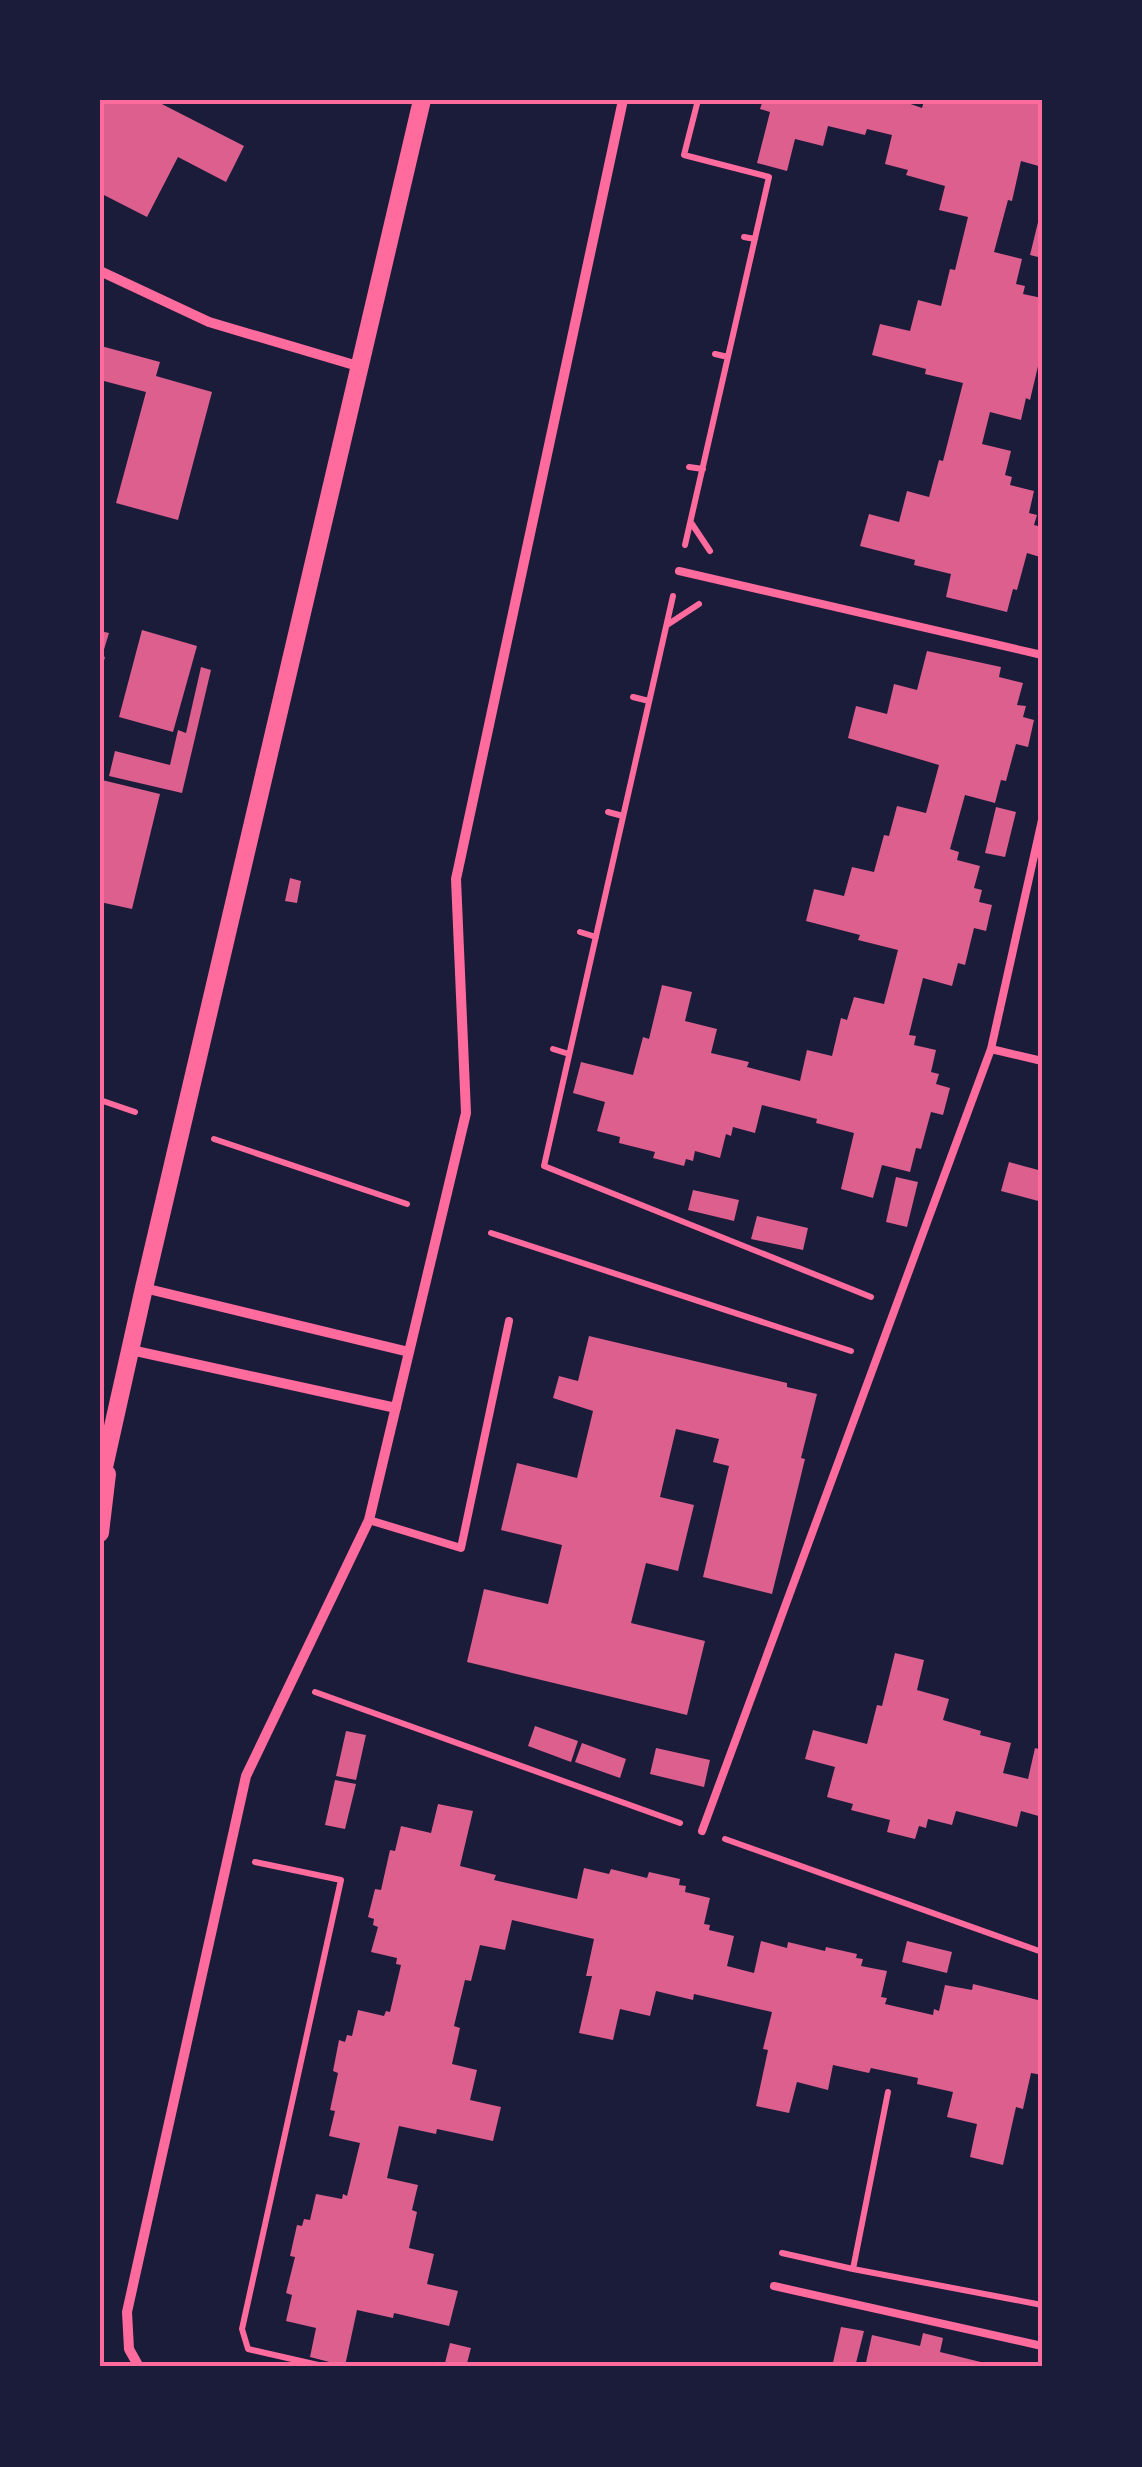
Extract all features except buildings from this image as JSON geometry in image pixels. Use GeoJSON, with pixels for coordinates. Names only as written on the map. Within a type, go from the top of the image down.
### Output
{"type":"FeatureCollection","features":[{"type":"Feature","properties":{"kind":"street"},"geometry":{"type":"LineString","coordinates":[[100,1485],[422,100]]}},
{"type":"Feature","properties":{"kind":"street"},"geometry":{"type":"LineString","coordinates":[[140,2367],[129,2349],[127,2312],[246,1776],[369,1520],[466,1112],[456,879],[623,100]]}},
{"type":"Feature","properties":{"kind":"street"},"geometry":{"type":"LineString","coordinates":[[100,271],[209,322],[361,367]]}},
{"type":"Feature","properties":{"kind":"street"},"geometry":{"type":"LineString","coordinates":[[144,1288],[409,1352]]}},
{"type":"Feature","properties":{"kind":"street"},"geometry":{"type":"LineString","coordinates":[[131,1350],[396,1408]]}},
{"type":"Feature","properties":{"kind":"street"},"geometry":{"type":"LineString","coordinates":[[100,1533],[109,1454]]}},
{"type":"Feature","properties":{"kind":"lane"},"geometry":{"type":"LineString","coordinates":[[678,571],[1042,655]]}},
{"type":"Feature","properties":{"kind":"lane"},"geometry":{"type":"LineString","coordinates":[[702,1831],[991,1050],[1042,820]]}},
{"type":"Feature","properties":{"kind":"lane"},"geometry":{"type":"LineString","coordinates":[[991,1050],[1042,1061]]}},
{"type":"Feature","properties":{"kind":"lane"},"geometry":{"type":"LineString","coordinates":[[369,1520],[461,1548],[510,1321]]}},
{"type":"Feature","properties":{"kind":"lane"},"geometry":{"type":"LineString","coordinates":[[774,2286],[1042,2346]]}},
{"type":"Feature","properties":{"kind":"path"},"geometry":{"type":"LineString","coordinates":[[698,100],[684,155],[769,177],[544,1166],[896,1307]]}},
{"type":"Feature","properties":{"kind":"path"},"geometry":{"type":"LineString","coordinates":[[744,237],[755,239]]}},
{"type":"Feature","properties":{"kind":"path"},"geometry":{"type":"LineString","coordinates":[[715,354],[728,357]]}},
{"type":"Feature","properties":{"kind":"path"},"geometry":{"type":"LineString","coordinates":[[689,466],[703,469]]}},
{"type":"Feature","properties":{"kind":"path"},"geometry":{"type":"LineString","coordinates":[[633,697],[649,701]]}},
{"type":"Feature","properties":{"kind":"path"},"geometry":{"type":"LineString","coordinates":[[608,812],[623,816]]}},
{"type":"Feature","properties":{"kind":"path"},"geometry":{"type":"LineString","coordinates":[[580,932],[596,937]]}},
{"type":"Feature","properties":{"kind":"path"},"geometry":{"type":"LineString","coordinates":[[553,1050],[569,1054]]}},
{"type":"Feature","properties":{"kind":"path"},"geometry":{"type":"LineString","coordinates":[[100,1100],[135,1112]]}},
{"type":"Feature","properties":{"kind":"path"},"geometry":{"type":"LineString","coordinates":[[214,1139],[407,1204]]}},
{"type":"Feature","properties":{"kind":"path"},"geometry":{"type":"LineString","coordinates":[[491,1233],[876,1359]]}},
{"type":"Feature","properties":{"kind":"path"},"geometry":{"type":"LineString","coordinates":[[290,1683],[1042,1952]]}},
{"type":"Feature","properties":{"kind":"path"},"geometry":{"type":"LineString","coordinates":[[229,1856],[340,1880],[242,2329],[248,2349],[327,2367]]}},
{"type":"Feature","properties":{"kind":"path"},"geometry":{"type":"LineString","coordinates":[[853,2269],[888,2092]]}},
{"type":"Feature","properties":{"kind":"path"},"geometry":{"type":"LineString","coordinates":[[782,2253],[1042,2305]]}}]}
